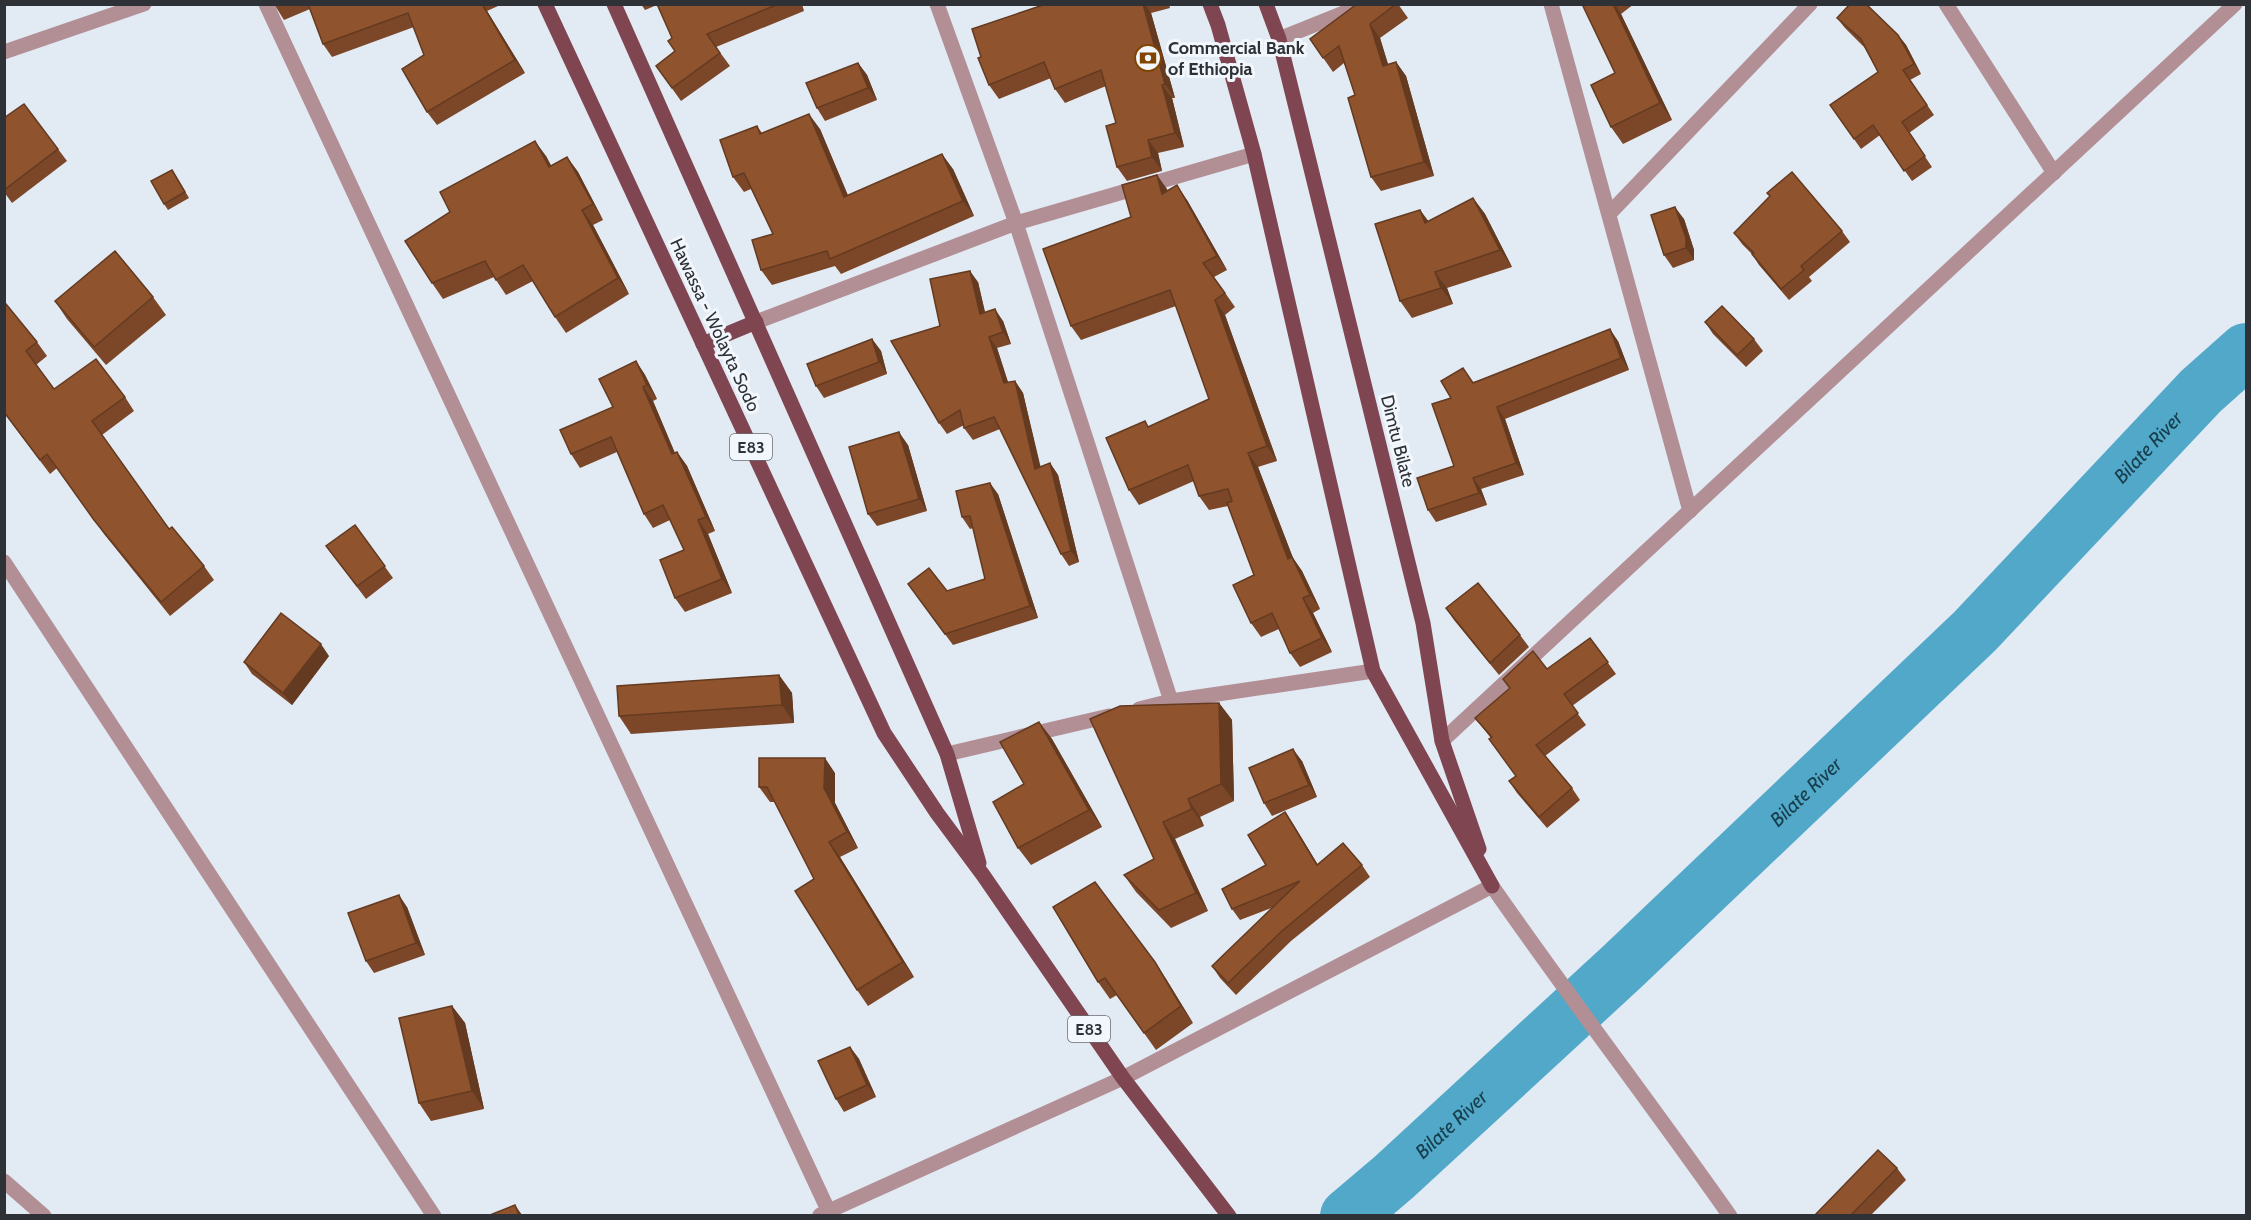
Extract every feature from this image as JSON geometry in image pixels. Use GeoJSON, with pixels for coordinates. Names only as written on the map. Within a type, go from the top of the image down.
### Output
{"type":"FeatureCollection","features":[{"type":"Feature","properties":{"kind":"main road","name":"Hawassa - Wolayta Sodo"},"geometry":{"type":"LineString","coordinates":[[545,4],[884,733],[937,813],[1123,1078],[1229,1215]]}},
{"type":"Feature","properties":{"kind":"main road","name":"Hawassa - Wolayta Sodo"},"geometry":{"type":"LineString","coordinates":[[614,4],[947,754],[982,875]]}},
{"type":"Feature","properties":{"kind":"main road"},"geometry":{"type":"LineString","coordinates":[[1210,4],[1254,154],[1372,671],[1492,886]]}},
{"type":"Feature","properties":{"kind":"main road","name":"Dimtu Bilate"},"geometry":{"type":"LineString","coordinates":[[1266,4],[1280,39],[1423,623],[1442,741],[1492,886]]}},
{"type":"Feature","properties":{"kind":"main road"},"geometry":{"type":"LineString","coordinates":[[703,344],[756,322]]}},
{"type":"Feature","properties":{"kind":"street"},"geometry":{"type":"LineString","coordinates":[[4,52],[144,4]]}},
{"type":"Feature","properties":{"kind":"street"},"geometry":{"type":"LineString","coordinates":[[266,4],[824,1214],[1123,1078],[1492,886],[1555,977],[1730,1215]]}},
{"type":"Feature","properties":{"kind":"street"},"geometry":{"type":"LineString","coordinates":[[937,4],[1016,224],[1171,701]]}},
{"type":"Feature","properties":{"kind":"street"},"geometry":{"type":"LineString","coordinates":[[1280,39],[1366,4]]}},
{"type":"Feature","properties":{"kind":"street"},"geometry":{"type":"LineString","coordinates":[[1551,4],[1690,511]]}},
{"type":"Feature","properties":{"kind":"street"},"geometry":{"type":"LineString","coordinates":[[1609,214],[1810,4]]}},
{"type":"Feature","properties":{"kind":"street"},"geometry":{"type":"LineString","coordinates":[[1946,4],[2054,173]]}},
{"type":"Feature","properties":{"kind":"street"},"geometry":{"type":"LineString","coordinates":[[1442,741],[2235,4]]}},
{"type":"Feature","properties":{"kind":"street"},"geometry":{"type":"LineString","coordinates":[[756,322],[1016,224],[1254,154]]}},
{"type":"Feature","properties":{"kind":"street"},"geometry":{"type":"LineString","coordinates":[[4,562],[434,1215]]}},
{"type":"Feature","properties":{"kind":"street"},"geometry":{"type":"LineString","coordinates":[[947,754],[1171,701],[1372,671]]}},
{"type":"Feature","properties":{"kind":"street"},"geometry":{"type":"LineString","coordinates":[[4,1181],[44,1215]]}},
{"type":"Feature","properties":{"kind":"building"},"geometry":{"type":"Polygon","coordinates":[[[308,4],[482,4],[515,60],[427,112],[402,69],[424,55],[408,13],[323,44],[308,4]]]}},
{"type":"Feature","properties":{"kind":"building"},"geometry":{"type":"Polygon","coordinates":[[[657,4],[778,4],[707,34],[720,53],[672,88],[656,66],[675,51],[668,41],[672,38],[657,4]]]}},
{"type":"Feature","properties":{"kind":"building"},"geometry":{"type":"Polygon","coordinates":[[[1046,4],[1143,4],[1165,84],[1162,85],[1175,133],[1148,140],[1152,157],[1117,167],[1106,126],[1116,123],[1101,70],[1055,89],[1044,62],[989,85],[978,58],[981,57],[972,29],[1046,4]]]}},
{"type":"Feature","properties":{"kind":"building"},"geometry":{"type":"Polygon","coordinates":[[[1357,4],[1396,4],[1370,24],[1383,66],[1396,62],[1424,162],[1371,177],[1348,98],[1355,95],[1339,46],[1323,58],[1310,39],[1357,4]]]}},
{"type":"Feature","properties":{"kind":"building"},"geometry":{"type":"Polygon","coordinates":[[[1582,4],[1613,4],[1660,103],[1611,127],[1591,85],[1615,73],[1582,4]]]}},
{"type":"Feature","properties":{"kind":"building"},"geometry":{"type":"Polygon","coordinates":[[[1850,4],[1866,4],[1898,35],[1914,64],[1903,70],[1927,105],[1902,122],[1925,156],[1904,171],[1873,125],[1854,139],[1830,105],[1878,72],[1861,39],[1837,18],[1850,4]]]}},
{"type":"Feature","properties":{"kind":"building"},"geometry":{"type":"Polygon","coordinates":[[[858,63],[868,88],[817,108],[806,83],[858,63]]]}},
{"type":"Feature","properties":{"kind":"building"},"geometry":{"type":"Polygon","coordinates":[[[24,104],[58,149],[4,190],[4,118],[24,104]]]}},
{"type":"Feature","properties":{"kind":"building"},"geometry":{"type":"Polygon","coordinates":[[[809,114],[844,197],[942,154],[963,201],[830,259],[827,251],[761,270],[752,240],[773,234],[744,173],[733,177],[720,140],[757,126],[760,134],[809,114]]]}},
{"type":"Feature","properties":{"kind":"building"},"geometry":{"type":"Polygon","coordinates":[[[535,141],[549,167],[567,157],[593,204],[582,210],[618,278],[555,317],[523,265],[496,280],[485,261],[432,283],[405,241],[450,212],[440,192],[535,141]]]}},
{"type":"Feature","properties":{"kind":"building"},"geometry":{"type":"Polygon","coordinates":[[[172,170],[185,192],[164,204],[151,181],[172,170]]]}},
{"type":"Feature","properties":{"kind":"building"},"geometry":{"type":"Polygon","coordinates":[[[1792,172],[1842,231],[1801,266],[1804,270],[1781,289],[1752,254],[1754,253],[1734,233],[1770,196],[1767,193],[1792,172]]]}},
{"type":"Feature","properties":{"kind":"building"},"geometry":{"type":"Polygon","coordinates":[[[1157,175],[1162,194],[1177,185],[1217,256],[1203,263],[1225,293],[1215,300],[1267,446],[1248,453],[1288,559],[1292,557],[1310,595],[1303,598],[1322,638],[1290,653],[1272,613],[1251,623],[1233,585],[1254,575],[1227,503],[1232,501],[1228,489],[1199,496],[1188,465],[1129,490],[1106,438],[1145,421],[1148,427],[1209,399],[1170,290],[1071,326],[1043,249],[1131,217],[1122,185],[1157,175]]]}},
{"type":"Feature","properties":{"kind":"building"},"geometry":{"type":"Polygon","coordinates":[[[1473,198],[1500,250],[1435,272],[1441,288],[1400,301],[1375,224],[1420,210],[1425,223],[1473,198]]]}},
{"type":"Feature","properties":{"kind":"building"},"geometry":{"type":"Polygon","coordinates":[[[1675,207],[1686,238],[1686,248],[1664,255],[1651,215],[1675,207]]]}},
{"type":"Feature","properties":{"kind":"building"},"geometry":{"type":"Polygon","coordinates":[[[115,251],[153,297],[94,347],[55,301],[115,251]]]}},
{"type":"Feature","properties":{"kind":"building"},"geometry":{"type":"Polygon","coordinates":[[[970,271],[980,314],[995,309],[1003,332],[989,337],[1004,383],[1015,381],[1035,469],[1050,463],[1071,551],[1061,554],[994,417],[964,428],[960,410],[939,423],[891,341],[940,326],[930,279],[970,271]]]}},
{"type":"Feature","properties":{"kind":"building"},"geometry":{"type":"Polygon","coordinates":[[[6,304],[37,342],[26,351],[54,389],[96,359],[125,397],[92,421],[169,529],[172,527],[204,566],[161,602],[94,520],[47,454],[40,460],[4,412],[4,306],[6,304]]]}},
{"type":"Feature","properties":{"kind":"building"},"geometry":{"type":"Polygon","coordinates":[[[1722,306],[1754,339],[1737,355],[1705,322],[1722,306]]]}},
{"type":"Feature","properties":{"kind":"building"},"geometry":{"type":"Polygon","coordinates":[[[1610,329],[1621,358],[1497,407],[1516,463],[1473,478],[1479,493],[1428,510],[1417,478],[1454,466],[1432,404],[1451,398],[1441,381],[1463,368],[1473,383],[1610,329]]]}},
{"type":"Feature","properties":{"kind":"building"},"geometry":{"type":"Polygon","coordinates":[[[872,339],[879,362],[816,386],[807,364],[872,339]]]}},
{"type":"Feature","properties":{"kind":"building"},"geometry":{"type":"Polygon","coordinates":[[[636,361],[647,385],[643,387],[672,454],[677,452],[706,517],[698,520],[722,579],[675,598],[660,560],[684,550],[663,505],[644,514],[611,437],[571,454],[560,430],[613,407],[599,379],[636,361]]]}},
{"type":"Feature","properties":{"kind":"building"},"geometry":{"type":"Polygon","coordinates":[[[899,432],[919,499],[868,514],[849,447],[899,432]]]}},
{"type":"Feature","properties":{"kind":"building"},"geometry":{"type":"Polygon","coordinates":[[[990,483],[1030,606],[945,634],[908,584],[929,568],[947,591],[985,579],[970,516],[962,517],[956,491],[990,483]]]}},
{"type":"Feature","properties":{"kind":"building"},"geometry":{"type":"Polygon","coordinates":[[[355,525],[385,566],[357,586],[326,546],[355,525]]]}},
{"type":"Feature","properties":{"kind":"building"},"geometry":{"type":"Polygon","coordinates":[[[1478,583],[1520,635],[1490,663],[1446,608],[1478,583]]]}},
{"type":"Feature","properties":{"kind":"building"},"geometry":{"type":"Polygon","coordinates":[[[281,613],[321,644],[283,693],[244,662],[281,613]]]}},
{"type":"Feature","properties":{"kind":"building"},"geometry":{"type":"Polygon","coordinates":[[[1590,638],[1608,662],[1564,694],[1578,713],[1536,745],[1572,788],[1539,817],[1509,781],[1516,776],[1489,739],[1492,737],[1475,718],[1510,688],[1503,679],[1533,651],[1547,669],[1590,638]]]}},
{"type":"Feature","properties":{"kind":"building"},"geometry":{"type":"Polygon","coordinates":[[[779,675],[782,705],[619,716],[617,686],[779,675]]]}},
{"type":"Feature","properties":{"kind":"building"},"geometry":{"type":"Polygon","coordinates":[[[1219,703],[1221,784],[1188,799],[1192,809],[1163,822],[1196,893],[1159,910],[1124,875],[1154,859],[1090,719],[1120,706],[1219,703]]]}},
{"type":"Feature","properties":{"kind":"building"},"geometry":{"type":"Polygon","coordinates":[[[1039,722],[1089,810],[1018,848],[993,802],[1024,784],[1000,742],[1039,722]]]}},
{"type":"Feature","properties":{"kind":"building"},"geometry":{"type":"Polygon","coordinates":[[[1293,749],[1309,785],[1264,803],[1249,768],[1293,749]]]}},
{"type":"Feature","properties":{"kind":"building"},"geometry":{"type":"Polygon","coordinates":[[[759,758],[825,758],[824,788],[847,832],[829,842],[903,962],[857,990],[795,891],[814,879],[767,787],[759,787],[759,758]]]}},
{"type":"Feature","properties":{"kind":"building"},"geometry":{"type":"Polygon","coordinates":[[[1285,812],[1317,865],[1343,843],[1362,865],[1283,930],[1228,983],[1212,966],[1300,881],[1232,909],[1222,889],[1266,865],[1248,835],[1285,812]]]}},
{"type":"Feature","properties":{"kind":"building"},"geometry":{"type":"Polygon","coordinates":[[[1095,882],[1155,962],[1181,1006],[1144,1033],[1105,978],[1098,982],[1053,907],[1095,882]]]}},
{"type":"Feature","properties":{"kind":"building"},"geometry":{"type":"Polygon","coordinates":[[[399,895],[416,943],[366,961],[348,913],[399,895]]]}},
{"type":"Feature","properties":{"kind":"building"},"geometry":{"type":"Polygon","coordinates":[[[452,1006],[472,1091],[419,1103],[399,1018],[452,1006]]]}},
{"type":"Feature","properties":{"kind":"building"},"geometry":{"type":"Polygon","coordinates":[[[850,1047],[867,1085],[836,1099],[818,1061],[850,1047]]]}},
{"type":"Feature","properties":{"kind":"building"},"geometry":{"type":"Polygon","coordinates":[[[1878,1150],[1897,1168],[1851,1215],[1815,1215],[1878,1150]]]}},
{"type":"Feature","properties":{"kind":"building"},"geometry":{"type":"Polygon","coordinates":[[[515,1205],[519,1215],[490,1215],[515,1205]]]}},
{"type":"Feature","properties":{"kind":"waterway","name":"Bilate River"},"geometry":{"type":"LineString","coordinates":[[1348,1216],[1394,1177],[1623,966],[1975,631],[2201,391],[2246,351]]}},
{"type":"Feature","properties":{"kind":"place","name":"Commercial Bank of Ethiopia"},"geometry":{"type":"Point","coordinates":[1148,58]}}]}
